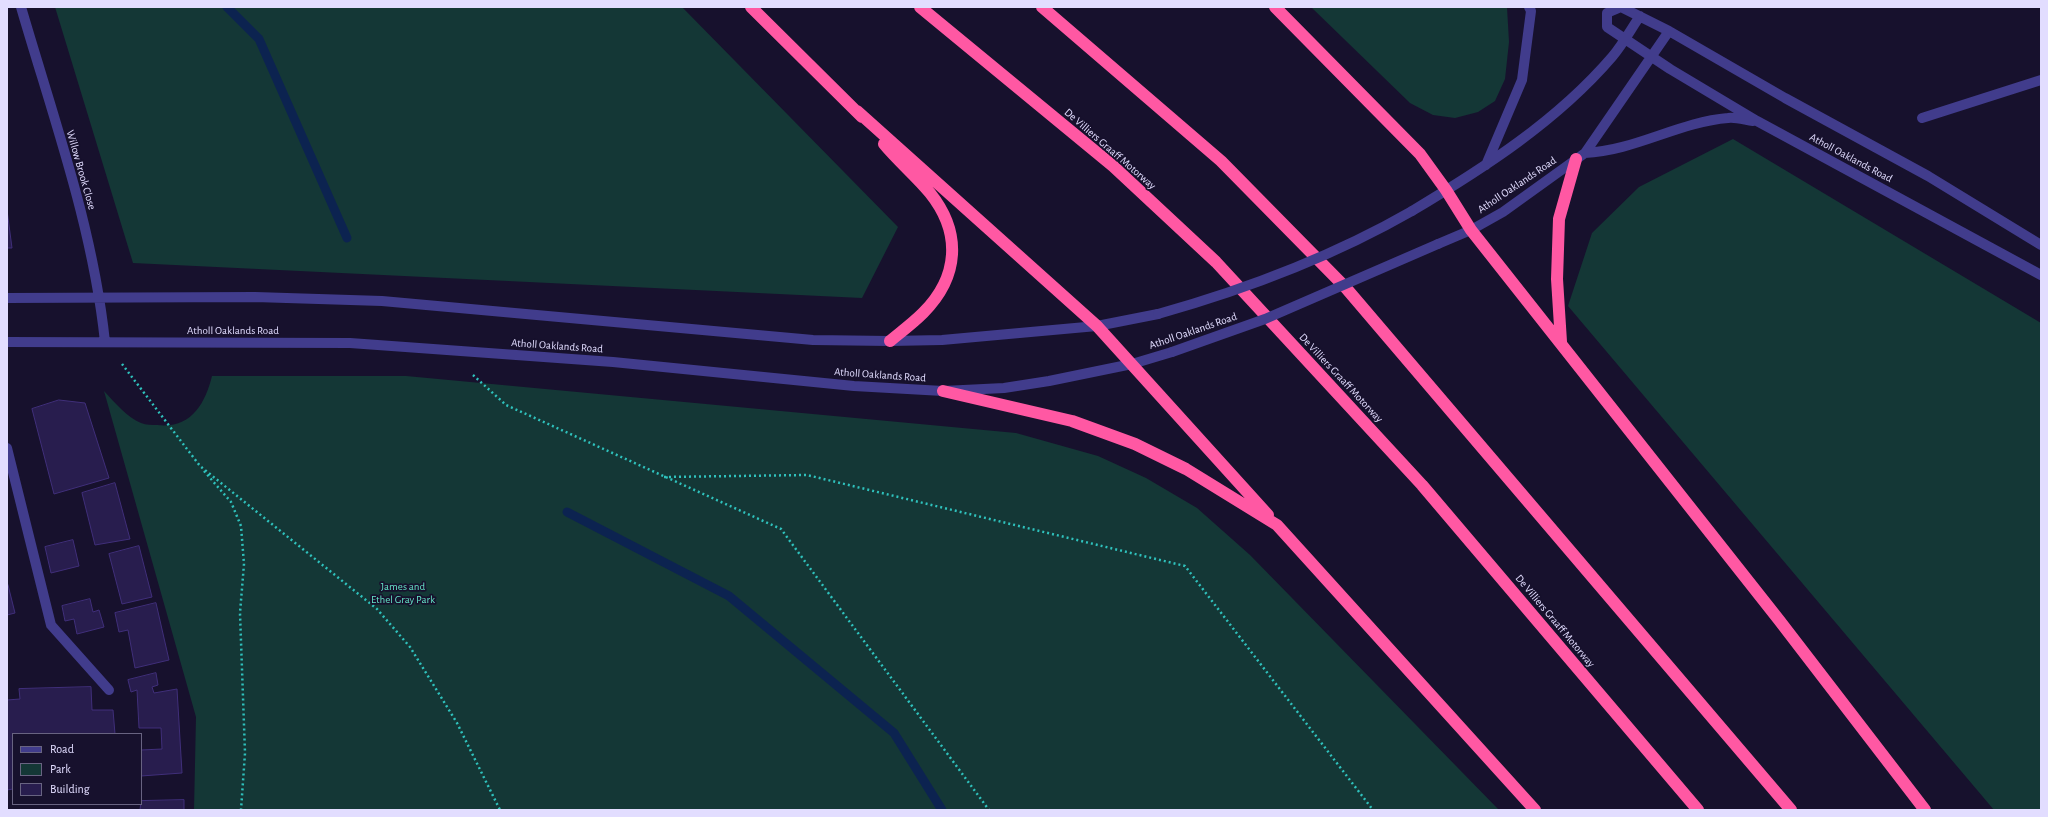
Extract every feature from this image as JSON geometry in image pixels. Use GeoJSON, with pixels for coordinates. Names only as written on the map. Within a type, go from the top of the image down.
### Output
{"type":"FeatureCollection","features":[{"type":"Feature","properties":{"kind":"highway"},"geometry":{"type":"LineString","coordinates":[[751,7],[858,111],[1097,326],[1535,810]]}},
{"type":"Feature","properties":{"kind":"highway","name":"De Villiers Graaff Motorway"},"geometry":{"type":"LineString","coordinates":[[920,7],[1112,166],[1216,262],[1422,485],[1698,810]]}},
{"type":"Feature","properties":{"kind":"highway"},"geometry":{"type":"LineString","coordinates":[[1042,7],[1221,162],[1346,288],[1791,810]]}},
{"type":"Feature","properties":{"kind":"highway"},"geometry":{"type":"LineString","coordinates":[[1275,7],[1420,154],[1446,190],[1471,230],[1561,342],[1925,810]]}},
{"type":"Feature","properties":{"kind":"highway"},"geometry":{"type":"LineString","coordinates":[[858,111],[888,148],[930,193],[946,218],[952,236],[953,251],[951,270],[938,295],[923,313],[890,341]]}},
{"type":"Feature","properties":{"kind":"highway"},"geometry":{"type":"LineString","coordinates":[[1561,342],[1557,279],[1559,219],[1581,156]]}},
{"type":"Feature","properties":{"kind":"highway"},"geometry":{"type":"LineString","coordinates":[[943,391],[1072,421],[1135,444],[1186,469],[1277,525]]}},
{"type":"Feature","properties":{"kind":"street","name":"Willow Brook Close"},"geometry":{"type":"LineString","coordinates":[[21,7],[72,180],[100,297],[105,342]]}},
{"type":"Feature","properties":{"kind":"street"},"geometry":{"type":"LineString","coordinates":[[1486,165],[1522,80],[1531,11],[1529,7]]}},
{"type":"Feature","properties":{"kind":"street"},"geometry":{"type":"LineString","coordinates":[[1598,7],[1607,13]]}},
{"type":"Feature","properties":{"kind":"street","name":"Atholl Oaklands Road"},"geometry":{"type":"LineString","coordinates":[[2041,246],[1928,176],[1785,98],[1669,31],[1621,7],[1607,13],[1607,27],[1623,40],[1652,58],[1757,121],[2041,275]]}},
{"type":"Feature","properties":{"kind":"street"},"geometry":{"type":"LineString","coordinates":[[7,298],[255,297],[382,301],[805,339],[890,341],[942,340],[1097,326],[1158,314],[1213,299],[1288,272],[1371,234],[1412,211],[1486,165],[1535,129],[1578,91],[1613,56],[1640,16]]}},
{"type":"Feature","properties":{"kind":"street","name":"Atholl Oaklands Road"},"geometry":{"type":"LineString","coordinates":[[7,342],[350,344],[613,362],[854,386],[943,391],[1004,388],[1086,375],[1132,364],[1172,352],[1266,318],[1471,230],[1504,212],[1581,156],[1652,58],[1669,31]]}},
{"type":"Feature","properties":{"kind":"street"},"geometry":{"type":"LineString","coordinates":[[1922,118],[2041,80]]}},
{"type":"Feature","properties":{"kind":"street"},"geometry":{"type":"LineString","coordinates":[[1581,156],[1614,150],[1672,130],[1729,118],[1757,121]]}},
{"type":"Feature","properties":{"kind":"street"},"geometry":{"type":"LineString","coordinates":[[7,448],[52,625],[109,690]]}},
{"type":"Feature","properties":{"kind":"path"},"geometry":{"type":"LineString","coordinates":[[105,342],[200,466],[231,502],[241,526],[244,564],[240,613],[245,753],[241,810]]}},
{"type":"Feature","properties":{"kind":"path"},"geometry":{"type":"LineString","coordinates":[[447,350],[506,405],[780,529],[989,810]]}},
{"type":"Feature","properties":{"kind":"path"},"geometry":{"type":"LineString","coordinates":[[200,466],[377,609],[410,647],[457,723],[500,810]]}},
{"type":"Feature","properties":{"kind":"path"},"geometry":{"type":"LineString","coordinates":[[664,476],[807,475],[1185,566],[1373,810]]}},
{"type":"Feature","properties":{"kind":"green space"},"geometry":{"type":"Polygon","coordinates":[[[55,7],[682,7],[898,227],[862,298],[133,263],[55,7]]]}},
{"type":"Feature","properties":{"kind":"green space"},"geometry":{"type":"Polygon","coordinates":[[[1311,7],[1507,7],[1509,42],[1505,79],[1495,101],[1478,112],[1455,118],[1433,115],[1410,103],[1311,7]]]}},
{"type":"Feature","properties":{"kind":"green space"},"geometry":{"type":"Polygon","coordinates":[[[1733,139],[2041,323],[2041,810],[1994,810],[1568,306],[1592,233],[1639,187],[1733,139]]]}},
{"type":"Feature","properties":{"kind":"green space","name":"James and Ethel Gray Park"},"geometry":{"type":"Polygon","coordinates":[[[212,376],[406,376],[1016,433],[1098,456],[1146,478],[1197,508],[1250,555],[1499,810],[194,810],[196,717],[104,391],[121,409],[141,423],[147,425],[169,425],[179,423],[194,413],[205,396],[212,376]]]}},
{"type":"Feature","properties":{"kind":"building"},"geometry":{"type":"Polygon","coordinates":[[[7,210],[12,248],[7,248],[7,210]]]}},
{"type":"Feature","properties":{"kind":"building"},"geometry":{"type":"Polygon","coordinates":[[[59,400],[85,403],[109,478],[54,494],[32,409],[59,400]]]}},
{"type":"Feature","properties":{"kind":"building"},"geometry":{"type":"Polygon","coordinates":[[[115,483],[130,539],[95,545],[82,493],[115,483]]]}},
{"type":"Feature","properties":{"kind":"building"},"geometry":{"type":"Polygon","coordinates":[[[73,540],[79,566],[51,573],[45,547],[73,540]]]}},
{"type":"Feature","properties":{"kind":"building"},"geometry":{"type":"Polygon","coordinates":[[[139,546],[152,597],[122,604],[109,554],[139,546]]]}},
{"type":"Feature","properties":{"kind":"building"},"geometry":{"type":"Polygon","coordinates":[[[8,585],[15,613],[7,615],[7,586],[8,585]]]}},
{"type":"Feature","properties":{"kind":"building"},"geometry":{"type":"Polygon","coordinates":[[[90,599],[93,612],[99,610],[104,627],[77,634],[74,619],[65,621],[62,606],[90,599]]]}},
{"type":"Feature","properties":{"kind":"building"},"geometry":{"type":"Polygon","coordinates":[[[156,603],[169,660],[135,668],[128,630],[119,632],[115,613],[156,603]]]}},
{"type":"Feature","properties":{"kind":"building"},"geometry":{"type":"Polygon","coordinates":[[[156,673],[158,685],[152,687],[154,693],[177,689],[182,773],[142,776],[142,750],[162,749],[161,728],[139,728],[137,690],[131,692],[128,680],[156,673]]]}},
{"type":"Feature","properties":{"kind":"building"},"geometry":{"type":"Polygon","coordinates":[[[91,687],[92,710],[113,710],[115,733],[12,733],[12,789],[7,790],[7,700],[20,699],[19,689],[91,687]]]}},
{"type":"Feature","properties":{"kind":"building"},"geometry":{"type":"Polygon","coordinates":[[[184,800],[184,810],[140,810],[142,801],[184,800]]]}},
{"type":"Feature","properties":{"kind":"waterway"},"geometry":{"type":"LineString","coordinates":[[227,7],[259,39],[347,238]]}},
{"type":"Feature","properties":{"kind":"waterway"},"geometry":{"type":"LineString","coordinates":[[567,512],[729,596],[894,733],[942,810]]}}]}
